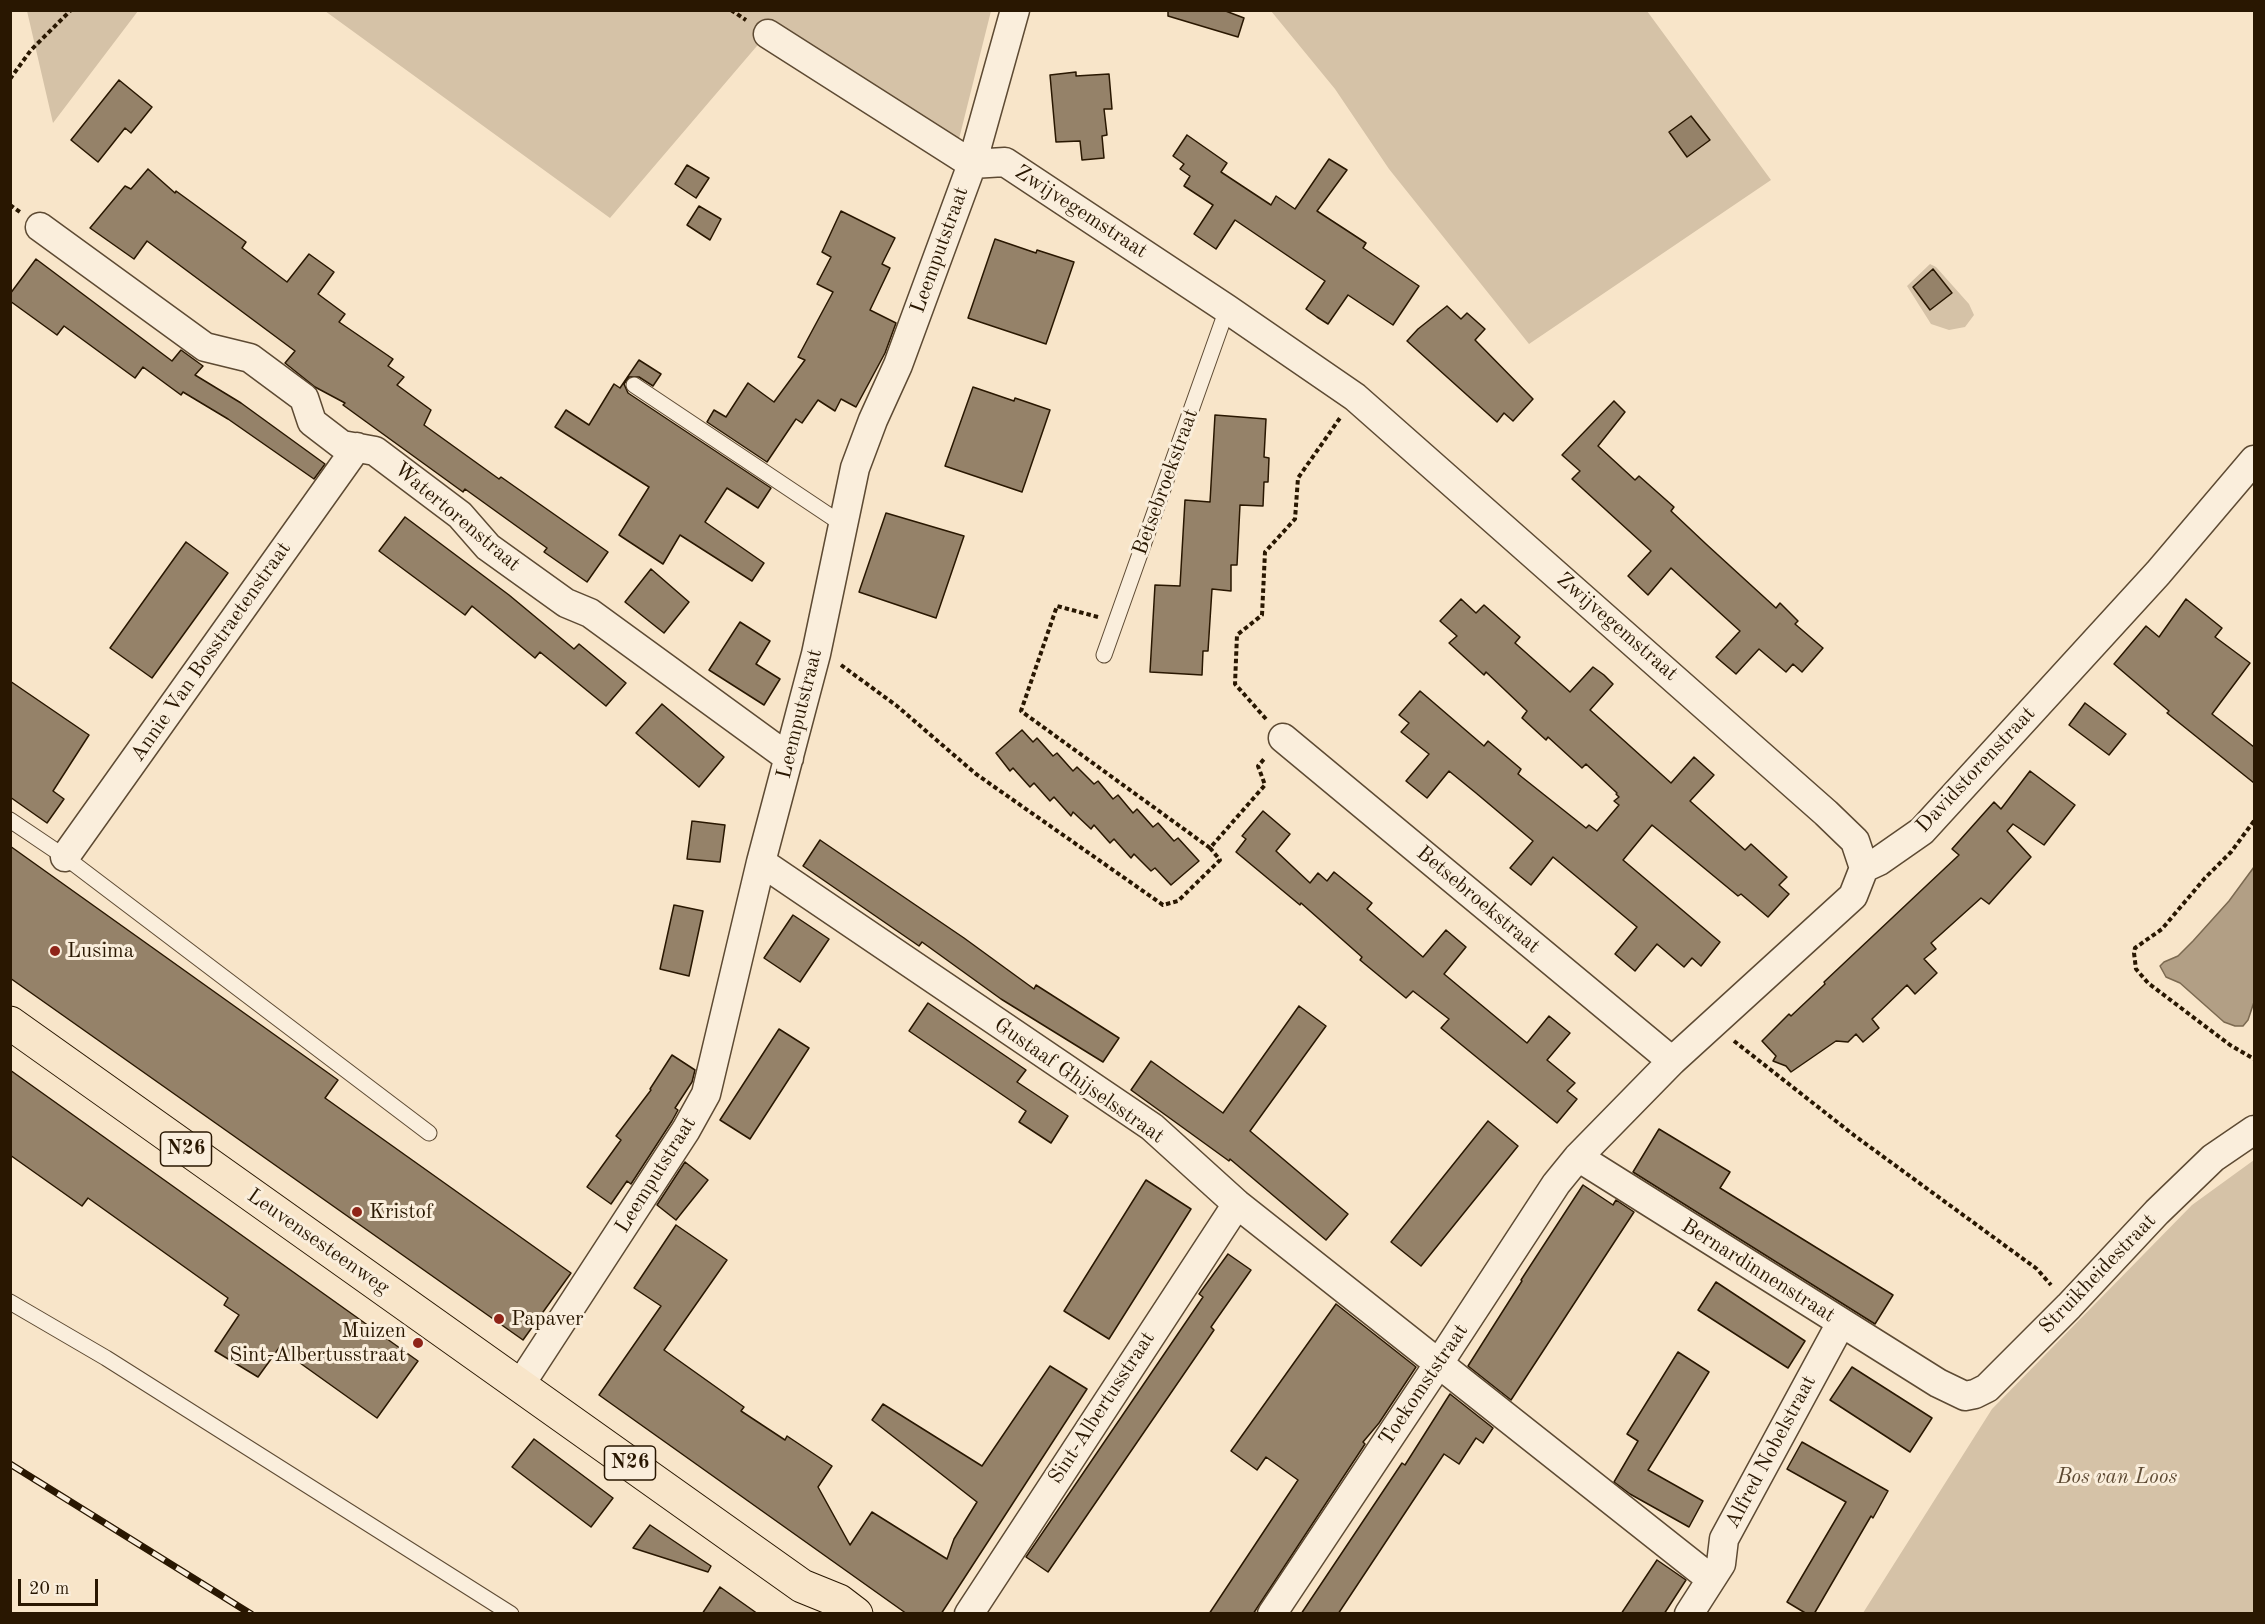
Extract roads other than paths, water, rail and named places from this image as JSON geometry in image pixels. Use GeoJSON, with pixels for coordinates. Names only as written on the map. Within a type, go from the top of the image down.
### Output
{"type":"FeatureCollection","features":[{"type":"Feature","properties":{"kind":"main road","name":"Leuvensesteenweg"},"geometry":{"type":"LineString","coordinates":[[10,1023],[802,1586],[838,1601],[856,1614]]}},
{"type":"Feature","properties":{"kind":"main road","name":"Leuvensesteenweg"},"geometry":{"type":"LineString","coordinates":[[802,1586],[825,1614]]}},
{"type":"Feature","properties":{"kind":"street","name":"Leemputstraat"},"geometry":{"type":"LineString","coordinates":[[520,1385],[686,1130],[706,1094],[761,862],[816,654],[855,468],[873,420],[898,365],[972,164],[1015,10]]}},
{"type":"Feature","properties":{"kind":"street"},"geometry":{"type":"LineString","coordinates":[[768,34],[972,164]]}},
{"type":"Feature","properties":{"kind":"street","name":"Zwijvegemstraat"},"geometry":{"type":"LineString","coordinates":[[972,164],[1005,162],[1355,397],[1826,813],[1855,840],[1863,868]]}},
{"type":"Feature","properties":{"kind":"street","name":"Watertorenstraat"},"geometry":{"type":"LineString","coordinates":[[40,226],[205,347],[249,358],[304,398],[312,422],[342,445],[375,451],[460,515],[488,547],[566,603],[590,613],[789,758]]}},
{"type":"Feature","properties":{"kind":"street","name":"Annie Van Bosstraetenstraat"},"geometry":{"type":"LineString","coordinates":[[65,857],[357,447]]}},
{"type":"Feature","properties":{"kind":"street","name":"Davidstorenstraat"},"geometry":{"type":"LineString","coordinates":[[1863,868],[1879,861],[1922,831],[2158,573],[2254,460]]}},
{"type":"Feature","properties":{"kind":"street","name":"Betsebroekstraat"},"geometry":{"type":"LineString","coordinates":[[1283,738],[1672,1061]]}},
{"type":"Feature","properties":{"kind":"street","name":"Gustaaf Ghijselsstraat"},"geometry":{"type":"LineString","coordinates":[[761,862],[1152,1127],[1237,1204],[1711,1579]]}},
{"type":"Feature","properties":{"kind":"street"},"geometry":{"type":"LineString","coordinates":[[1578,1158],[1672,1061],[1853,896],[1863,868]]}},
{"type":"Feature","properties":{"kind":"street","name":"Struikheidestraat"},"geometry":{"type":"LineString","coordinates":[[1938,1383],[1965,1396],[1987,1388],[2069,1306],[2157,1212],[2213,1158],[2254,1130]]}},
{"type":"Feature","properties":{"kind":"street","name":"Bernardinnenstraat"},"geometry":{"type":"LineString","coordinates":[[1578,1158],[1938,1383]]}},
{"type":"Feature","properties":{"kind":"street","name":"Toekomststraat"},"geometry":{"type":"LineString","coordinates":[[1272,1614],[1556,1184],[1578,1158]]}},
{"type":"Feature","properties":{"kind":"street","name":"Sint-Albertusstraat"},"geometry":{"type":"LineString","coordinates":[[969,1614],[1237,1204]]}},
{"type":"Feature","properties":{"kind":"street","name":"Alfred Nobelstraat"},"geometry":{"type":"LineString","coordinates":[[1689,1614],[1721,1564],[1724,1539],[1841,1323]]}},
{"type":"Feature","properties":{"kind":"lane","name":"Betsebroekstraat"},"geometry":{"type":"LineString","coordinates":[[1104,655],[1227,309]]}},
{"type":"Feature","properties":{"kind":"lane"},"geometry":{"type":"LineString","coordinates":[[634,385],[842,524]]}},
{"type":"Feature","properties":{"kind":"lane"},"geometry":{"type":"LineString","coordinates":[[10,820],[65,857],[429,1132]]}},
{"type":"Feature","properties":{"kind":"lane"},"geometry":{"type":"LineString","coordinates":[[10,1302],[106,1358],[511,1614]]}},
{"type":"Feature","properties":{"kind":"railway"},"geometry":{"type":"LineString","coordinates":[[10,1464],[251,1614]]}},
{"type":"Feature","properties":{"kind":"place","name":"Lusima"},"geometry":{"type":"Point","coordinates":[55,951]}},
{"type":"Feature","properties":{"kind":"place","name":"Kristof"},"geometry":{"type":"Point","coordinates":[357,1212]}},
{"type":"Feature","properties":{"kind":"place","name":"Papaver"},"geometry":{"type":"Point","coordinates":[499,1319]}},
{"type":"Feature","properties":{"kind":"place","name":"Muizen Sint-Albertusstraat"},"geometry":{"type":"Point","coordinates":[418,1343]}},
{"type":"Feature","properties":{"kind":"park label","name":"Bos van Loos"},"geometry":{"type":"Point","coordinates":[2117,1477]}}]}
